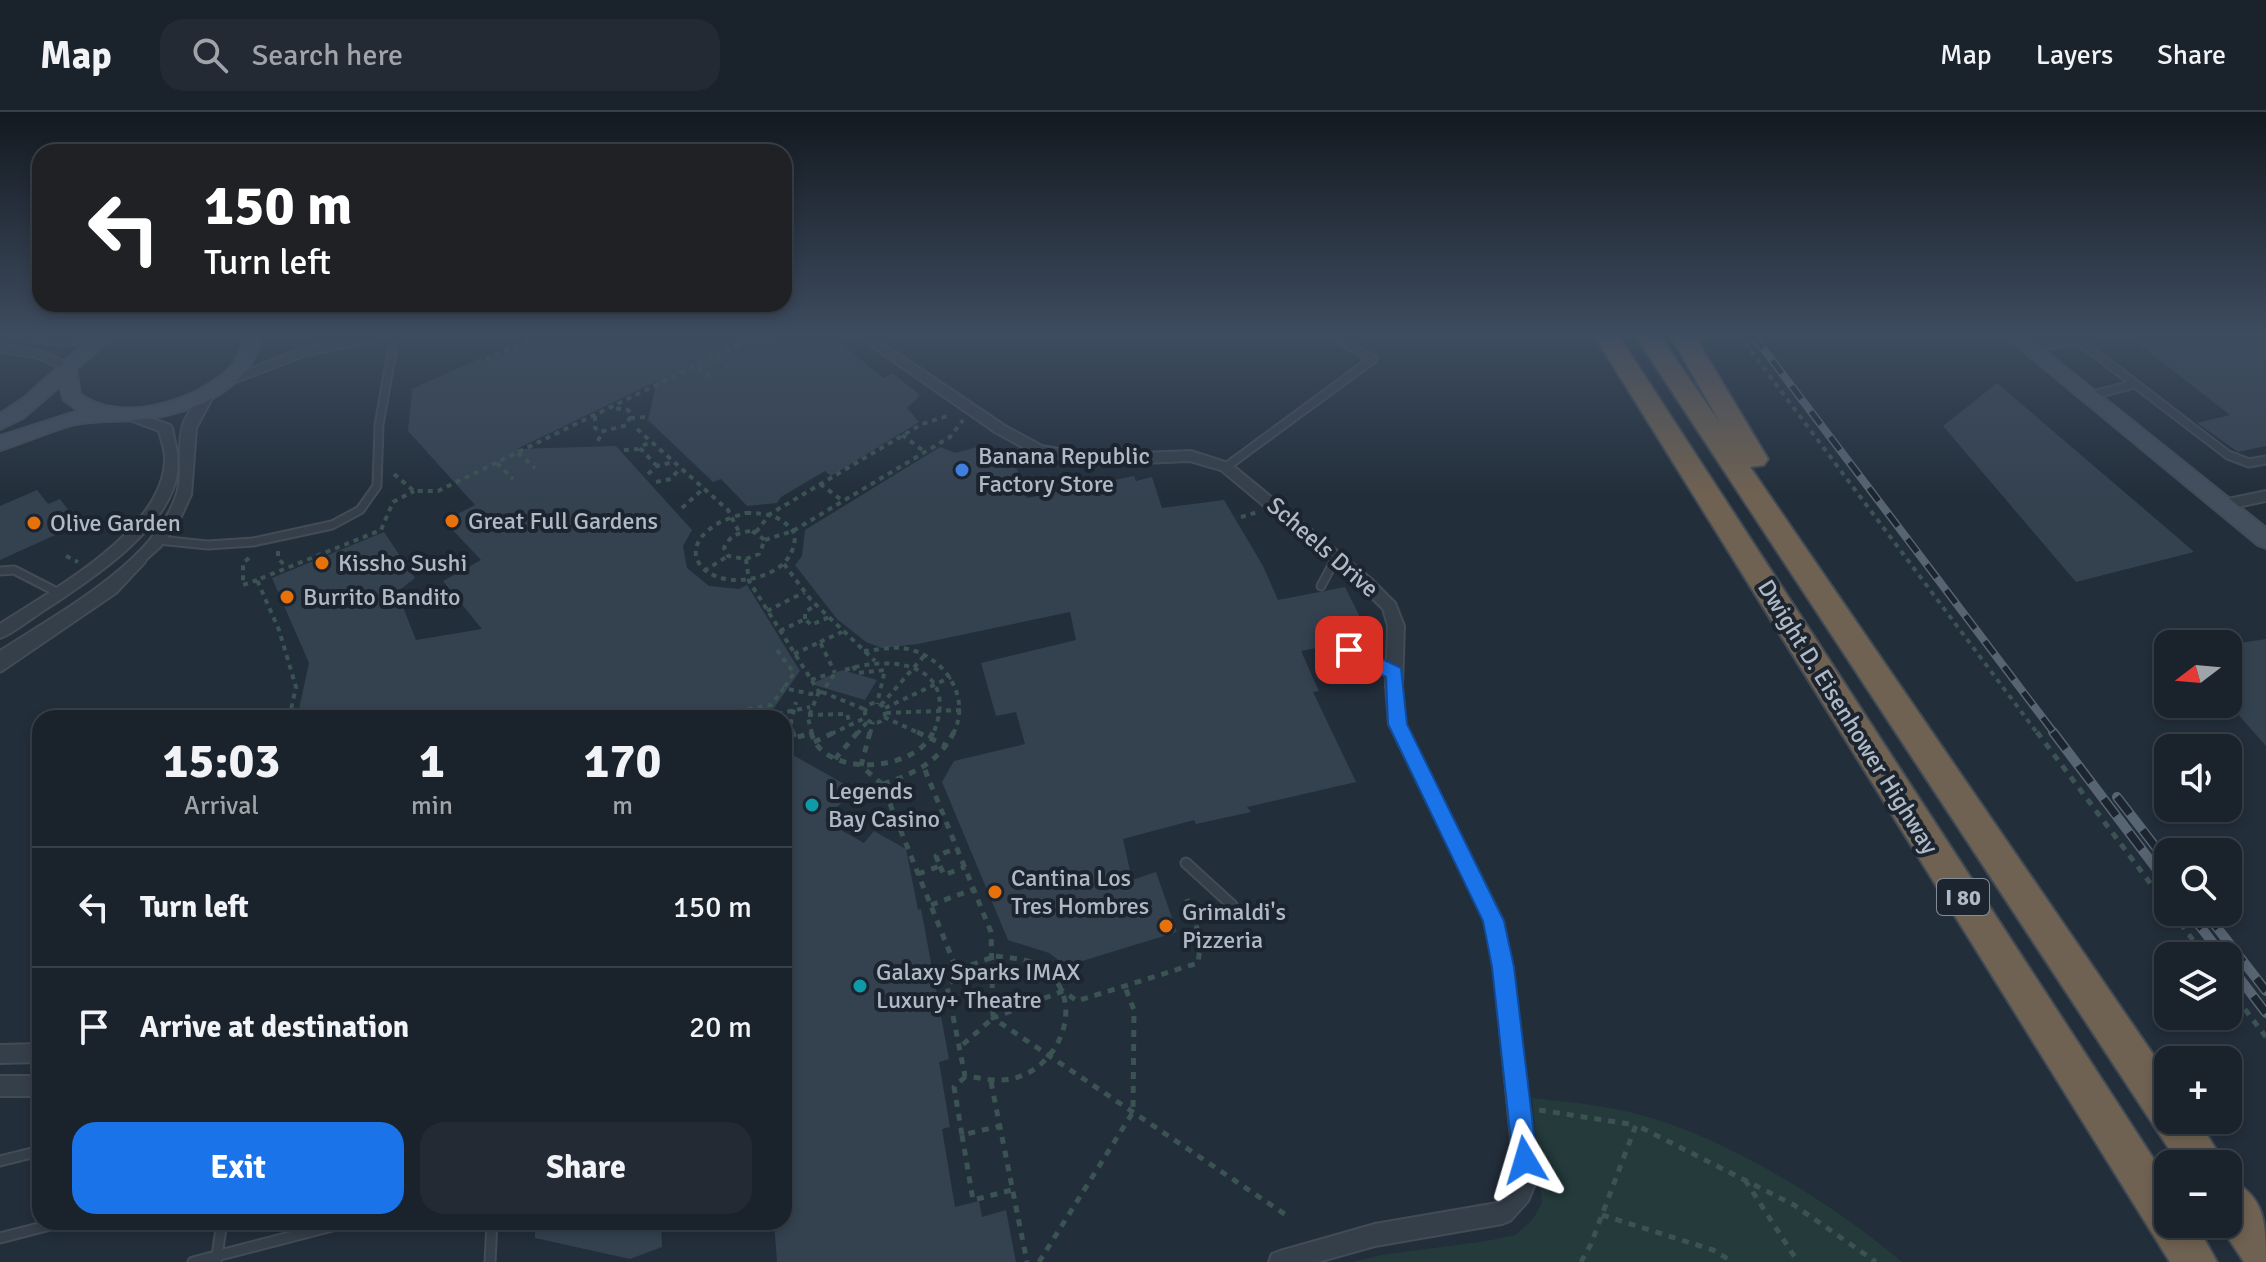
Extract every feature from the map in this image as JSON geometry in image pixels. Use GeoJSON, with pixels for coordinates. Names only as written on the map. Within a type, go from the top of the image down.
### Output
{"type":"FeatureCollection","features":[{"type":"Feature","properties":{"kind":"highway"},"geometry":{"type":"LineString","coordinates":[[1620,389],[1677,480],[1758,574]]}},
{"type":"Feature","properties":{"kind":"highway","name":"Dwight D. Eisenhower Highway"},"geometry":{"type":"LineString","coordinates":[[1640,389],[2154,1198]]}},
{"type":"Feature","properties":{"kind":"highway","name":"Dwight D. Eisenhower Highway"},"geometry":{"type":"LineString","coordinates":[[1683,389],[2154,1090]]}},
{"type":"Feature","properties":{"kind":"highway"},"geometry":{"type":"LineString","coordinates":[[1713,389],[1771,490],[1800,564]]}},
{"type":"Feature","properties":{"kind":"highway"},"geometry":{"type":"LineString","coordinates":[[2242,1221],[2266,1257]]}},
{"type":"Feature","properties":{"kind":"highway","name":"Dwight D. Eisenhower Highway"},"geometry":{"type":"LineString","coordinates":[[2179,1238],[2195,1262]]}},
{"type":"Feature","properties":{"kind":"street"},"geometry":{"type":"LineString","coordinates":[[0,423],[49,389]]}},
{"type":"Feature","properties":{"kind":"street"},"geometry":{"type":"LineString","coordinates":[[70,389],[71,396],[85,408],[105,414]]}},
{"type":"Feature","properties":{"kind":"street"},"geometry":{"type":"LineString","coordinates":[[0,443],[69,419],[153,412],[214,389]]}},
{"type":"Feature","properties":{"kind":"street","name":"Scheels Drive"},"geometry":{"type":"LineString","coordinates":[[941,389],[1000,429],[1038,450],[1093,460],[1191,456],[1226,467],[1390,607],[1396,626],[1394,673],[1397,724],[1494,921],[1503,967],[1526,1179],[1521,1194],[1502,1213],[1387,1233],[1280,1262]]}},
{"type":"Feature","properties":{"kind":"street"},"geometry":{"type":"LineString","coordinates":[[2079,389],[2266,540]]}},
{"type":"Feature","properties":{"kind":"street"},"geometry":{"type":"LineString","coordinates":[[0,659],[146,554],[174,520],[184,495],[189,465],[188,430],[210,391]]}},
{"type":"Feature","properties":{"kind":"street"},"geometry":{"type":"LineString","coordinates":[[0,632],[124,544],[164,497],[171,460],[169,436],[165,428],[129,415]]}},
{"type":"Feature","properties":{"kind":"street"},"geometry":{"type":"LineString","coordinates":[[2223,505],[2266,496]]}},
{"type":"Feature","properties":{"kind":"street"},"geometry":{"type":"LineString","coordinates":[[0,647],[41,618],[57,592]]}},
{"type":"Feature","properties":{"kind":"street"},"geometry":{"type":"LineString","coordinates":[[0,1054],[32,1053]]}},
{"type":"Feature","properties":{"kind":"street"},"geometry":{"type":"LineString","coordinates":[[0,1086],[32,1086]]}},
{"type":"Feature","properties":{"kind":"lane"},"geometry":{"type":"LineString","coordinates":[[158,540],[208,545],[253,542],[332,525],[360,510],[377,486],[379,425],[385,389]]}},
{"type":"Feature","properties":{"kind":"lane"},"geometry":{"type":"LineString","coordinates":[[1226,467],[1333,389]]}},
{"type":"Feature","properties":{"kind":"lane"},"geometry":{"type":"LineString","coordinates":[[2088,396],[2117,389]]}},
{"type":"Feature","properties":{"kind":"lane"},"geometry":{"type":"LineString","coordinates":[[2141,389],[2228,455],[2249,463],[2266,460]]}},
{"type":"Feature","properties":{"kind":"lane"},"geometry":{"type":"LineString","coordinates":[[0,668],[114,590],[131,575],[146,554]]}},
{"type":"Feature","properties":{"kind":"lane"},"geometry":{"type":"LineString","coordinates":[[1321,586],[1336,558]]}},
{"type":"Feature","properties":{"kind":"lane"},"geometry":{"type":"LineString","coordinates":[[0,571],[14,570],[57,592]]}},
{"type":"Feature","properties":{"kind":"lane"},"geometry":{"type":"LineString","coordinates":[[1349,650],[1394,673]]}},
{"type":"Feature","properties":{"kind":"lane"},"geometry":{"type":"LineString","coordinates":[[1186,863],[1232,905]]}},
{"type":"Feature","properties":{"kind":"lane"},"geometry":{"type":"LineString","coordinates":[[0,1161],[32,1153]]}},
{"type":"Feature","properties":{"kind":"lane"},"geometry":{"type":"LineString","coordinates":[[0,1238],[32,1230]]}},
{"type":"Feature","properties":{"kind":"lane"},"geometry":{"type":"LineString","coordinates":[[216,1259],[221,1230]]}},
{"type":"Feature","properties":{"kind":"lane"},"geometry":{"type":"LineString","coordinates":[[193,1262],[216,1259],[319,1230]]}},
{"type":"Feature","properties":{"kind":"lane"},"geometry":{"type":"LineString","coordinates":[[490,1262],[492,1230]]}},
{"type":"Feature","properties":{"kind":"path"},"geometry":{"type":"LineString","coordinates":[[254,554],[243,563],[243,585],[381,530],[393,502],[414,491],[438,491],[652,389]]}},
{"type":"Feature","properties":{"kind":"path"},"geometry":{"type":"LineString","coordinates":[[1779,389],[2154,888]]}},
{"type":"Feature","properties":{"kind":"path"},"geometry":{"type":"LineString","coordinates":[[595,416],[595,428],[602,432],[627,425],[630,418],[628,410],[613,407]]}},
{"type":"Feature","properties":{"kind":"path"},"geometry":{"type":"LineString","coordinates":[[756,532],[770,514],[902,435],[926,421],[957,414]]}},
{"type":"Feature","properties":{"kind":"path"},"geometry":{"type":"LineString","coordinates":[[630,418],[646,417]]}},
{"type":"Feature","properties":{"kind":"path"},"geometry":{"type":"LineString","coordinates":[[765,540],[793,531],[950,437],[964,419]]}},
{"type":"Feature","properties":{"kind":"path"},"geometry":{"type":"LineString","coordinates":[[637,429],[704,488],[731,516],[739,532]]}},
{"type":"Feature","properties":{"kind":"path"},"geometry":{"type":"LineString","coordinates":[[598,441],[602,432]]}},
{"type":"Feature","properties":{"kind":"path"},"geometry":{"type":"LineString","coordinates":[[902,435],[925,452]]}},
{"type":"Feature","properties":{"kind":"path"},"geometry":{"type":"LineString","coordinates":[[624,450],[640,448],[651,441]]}},
{"type":"Feature","properties":{"kind":"path"},"geometry":{"type":"LineString","coordinates":[[640,448],[657,466]]}},
{"type":"Feature","properties":{"kind":"path"},"geometry":{"type":"LineString","coordinates":[[518,453],[535,468]]}},
{"type":"Feature","properties":{"kind":"path"},"geometry":{"type":"LineString","coordinates":[[648,474],[657,466],[673,462]]}},
{"type":"Feature","properties":{"kind":"path"},"geometry":{"type":"LineString","coordinates":[[497,463],[513,479]]}},
{"type":"Feature","properties":{"kind":"path"},"geometry":{"type":"LineString","coordinates":[[656,482],[671,479],[681,468]]}},
{"type":"Feature","properties":{"kind":"path"},"geometry":{"type":"LineString","coordinates":[[394,474],[414,491]]}},
{"type":"Feature","properties":{"kind":"path"},"geometry":{"type":"LineString","coordinates":[[820,484],[843,501]]}},
{"type":"Feature","properties":{"kind":"path"},"geometry":{"type":"LineString","coordinates":[[682,508],[704,488]]}},
{"type":"Feature","properties":{"kind":"path"},"geometry":{"type":"LineString","coordinates":[[1241,517],[1264,508]]}},
{"type":"Feature","properties":{"kind":"path"},"geometry":{"type":"LineString","coordinates":[[770,514],[789,524],[793,531],[796,545],[784,564],[770,574],[749,581],[723,581],[704,571],[696,559],[696,547],[707,530],[731,516],[770,514]]}},
{"type":"Feature","properties":{"kind":"path"},"geometry":{"type":"LineString","coordinates":[[728,556],[725,543],[739,532],[756,532],[765,540]]}},
{"type":"Feature","properties":{"kind":"path"},"geometry":{"type":"LineString","coordinates":[[704,571],[728,556],[746,559],[760,553],[765,540]]}},
{"type":"Feature","properties":{"kind":"path"},"geometry":{"type":"LineString","coordinates":[[266,551],[278,549],[278,558],[287,568]]}},
{"type":"Feature","properties":{"kind":"path"},"geometry":{"type":"LineString","coordinates":[[66,556],[80,563]]}},
{"type":"Feature","properties":{"kind":"path"},"geometry":{"type":"LineString","coordinates":[[746,559],[749,581],[820,691]]}},
{"type":"Feature","properties":{"kind":"path"},"geometry":{"type":"LineString","coordinates":[[784,564],[816,605],[876,662]]}},
{"type":"Feature","properties":{"kind":"path"},"geometry":{"type":"LineString","coordinates":[[257,580],[279,630],[296,687],[291,710]]}},
{"type":"Feature","properties":{"kind":"path"},"geometry":{"type":"LineString","coordinates":[[767,611],[805,592]]}},
{"type":"Feature","properties":{"kind":"path"},"geometry":{"type":"LineString","coordinates":[[816,605],[805,612],[805,619],[811,625],[829,617]]}},
{"type":"Feature","properties":{"kind":"path"},"geometry":{"type":"LineString","coordinates":[[780,631],[805,619]]}},
{"type":"Feature","properties":{"kind":"path"},"geometry":{"type":"LineString","coordinates":[[794,654],[842,632]]}},
{"type":"Feature","properties":{"kind":"path"},"geometry":{"type":"LineString","coordinates":[[820,642],[835,673],[810,707],[810,734],[814,742],[835,759],[861,766],[897,761],[917,751],[930,738],[942,710],[940,694],[935,685],[914,668],[898,662],[876,662],[845,670]]}},
{"type":"Feature","properties":{"kind":"path"},"geometry":{"type":"LineString","coordinates":[[864,651],[898,648],[924,655],[942,666],[959,693],[959,725],[935,763],[925,770],[882,784]]}},
{"type":"Feature","properties":{"kind":"path"},"geometry":{"type":"LineString","coordinates":[[740,710],[771,705],[794,673],[777,650]]}},
{"type":"Feature","properties":{"kind":"path"},"geometry":{"type":"LineString","coordinates":[[883,710],[924,655]]}},
{"type":"Feature","properties":{"kind":"path"},"geometry":{"type":"LineString","coordinates":[[853,666],[857,673],[885,670],[883,710]]}},
{"type":"Feature","properties":{"kind":"path"},"geometry":{"type":"LineString","coordinates":[[811,680],[826,675]]}},
{"type":"Feature","properties":{"kind":"path"},"geometry":{"type":"LineString","coordinates":[[835,759],[869,720],[883,710],[951,677]]}},
{"type":"Feature","properties":{"kind":"path"},"geometry":{"type":"LineString","coordinates":[[784,688],[811,694],[820,691],[865,710],[961,710]]}},
{"type":"Feature","properties":{"kind":"path"},"geometry":{"type":"LineString","coordinates":[[796,702],[793,711],[794,737],[810,734]]}},
{"type":"Feature","properties":{"kind":"path"},"geometry":{"type":"LineString","coordinates":[[793,711],[810,707]]}},
{"type":"Feature","properties":{"kind":"path"},"geometry":{"type":"LineString","coordinates":[[861,766],[869,720],[865,710]]}},
{"type":"Feature","properties":{"kind":"path"},"geometry":{"type":"LineString","coordinates":[[883,710],[947,746]]}},
{"type":"Feature","properties":{"kind":"path"},"geometry":{"type":"LineString","coordinates":[[808,715],[847,714],[850,725]]}},
{"type":"Feature","properties":{"kind":"path"},"geometry":{"type":"LineString","coordinates":[[814,742],[850,725],[869,720]]}},
{"type":"Feature","properties":{"kind":"path"},"geometry":{"type":"LineString","coordinates":[[861,766],[882,784],[958,973]]}},
{"type":"Feature","properties":{"kind":"path"},"geometry":{"type":"LineString","coordinates":[[925,770],[991,932],[993,1018]]}},
{"type":"Feature","properties":{"kind":"path"},"geometry":{"type":"LineString","coordinates":[[957,848],[936,856],[940,866],[944,875],[965,867]]}},
{"type":"Feature","properties":{"kind":"path"},"geometry":{"type":"LineString","coordinates":[[918,874],[940,866]]}},
{"type":"Feature","properties":{"kind":"path"},"geometry":{"type":"LineString","coordinates":[[931,906],[974,889]]}},
{"type":"Feature","properties":{"kind":"path"},"geometry":{"type":"LineString","coordinates":[[965,1076],[947,986],[958,973],[991,957],[1011,956],[1032,961],[1051,973],[1063,991],[1077,1001],[1125,987],[1198,963],[1201,940],[1187,899]]}},
{"type":"Feature","properties":{"kind":"path"},"geometry":{"type":"LineString","coordinates":[[1039,1262],[1133,1112],[1134,1010],[1125,987]]}},
{"type":"Feature","properties":{"kind":"path"},"geometry":{"type":"LineString","coordinates":[[959,1048],[993,1018],[1063,991]]}},
{"type":"Feature","properties":{"kind":"path"},"geometry":{"type":"LineString","coordinates":[[965,1076],[991,1082],[1026,1077],[1051,1059],[1061,1045],[1068,1023],[1063,991]]}},
{"type":"Feature","properties":{"kind":"path"},"geometry":{"type":"LineString","coordinates":[[2242,1005],[2266,1037]]}},
{"type":"Feature","properties":{"kind":"path"},"geometry":{"type":"LineString","coordinates":[[993,1018],[1286,1215]]}},
{"type":"Feature","properties":{"kind":"path"},"geometry":{"type":"LineString","coordinates":[[965,1076],[954,1087],[973,1200],[1012,1190]]}},
{"type":"Feature","properties":{"kind":"path"},"geometry":{"type":"LineString","coordinates":[[991,1082],[1027,1262]]}},
{"type":"Feature","properties":{"kind":"path"},"geometry":{"type":"LineString","coordinates":[[1519,1109],[1562,1112],[1636,1125],[1794,1205],[1876,1262]]}},
{"type":"Feature","properties":{"kind":"path"},"geometry":{"type":"LineString","coordinates":[[1581,1262],[1636,1125]]}},
{"type":"Feature","properties":{"kind":"path"},"geometry":{"type":"LineString","coordinates":[[962,1135],[1000,1126]]}},
{"type":"Feature","properties":{"kind":"path"},"geometry":{"type":"LineString","coordinates":[[1743,1178],[1798,1262]]}},
{"type":"Feature","properties":{"kind":"path"},"geometry":{"type":"LineString","coordinates":[[1602,1215],[1713,1250],[1733,1262]]}},
{"type":"Feature","properties":{"kind":"green space"},"geometry":{"type":"Polygon","coordinates":[[[1532,1098],[1627,1112],[1674,1125],[1708,1139],[1813,1196],[1902,1262],[1353,1262],[1515,1235],[1533,1219],[1542,1203],[1532,1098]]]}},
{"type":"Feature","properties":{"kind":"building"},"geometry":{"type":"Polygon","coordinates":[[[412,389],[641,389],[517,449],[616,446],[692,530],[683,546],[687,568],[709,586],[739,589],[747,585],[800,671],[774,708],[299,710],[309,663],[272,578],[384,532],[415,578],[397,592],[416,640],[482,629],[443,581],[481,560],[444,521],[475,505],[408,431],[412,389]]]}},
{"type":"Feature","properties":{"kind":"building"},"geometry":{"type":"Polygon","coordinates":[[[655,389],[912,389],[920,395],[907,408],[919,422],[831,476],[825,471],[781,497],[777,503],[747,506],[721,479],[713,482],[648,420],[655,389]]]}},
{"type":"Feature","properties":{"kind":"building"},"geometry":{"type":"Polygon","coordinates":[[[1990,389],[2004,389],[2194,552],[2076,582],[1943,426],[1990,389]]]}},
{"type":"Feature","properties":{"kind":"building"},"geometry":{"type":"Polygon","coordinates":[[[2196,389],[2266,389],[2266,446],[2238,452],[2197,423],[2230,415],[2196,389]]]}},
{"type":"Feature","properties":{"kind":"building"},"geometry":{"type":"Polygon","coordinates":[[[983,445],[1017,469],[1027,498],[1134,476],[1136,481],[1152,477],[1162,508],[1224,500],[1263,566],[1278,600],[1345,587],[1370,637],[1301,651],[1319,691],[1313,692],[1356,782],[1247,807],[1251,812],[1196,824],[1194,820],[1123,839],[1132,880],[1156,872],[1177,932],[1066,966],[1049,953],[1008,940],[942,782],[954,761],[1025,744],[1016,712],[996,716],[981,663],[1076,640],[1070,612],[918,644],[882,648],[866,642],[837,619],[795,565],[802,556],[805,530],[940,447],[956,453],[983,445]]]}},
{"type":"Feature","properties":{"kind":"building","name":"Olive Garden"},"geometry":{"type":"Polygon","coordinates":[[[37,490],[48,504],[60,499],[76,520],[61,526],[64,531],[0,560],[0,506],[37,490]]]}},
{"type":"Feature","properties":{"kind":"building"},"geometry":{"type":"Polygon","coordinates":[[[2266,639],[2266,746],[2241,718],[2242,643],[2266,639]]]}},
{"type":"Feature","properties":{"kind":"building"},"geometry":{"type":"Polygon","coordinates":[[[842,670],[877,680],[865,700],[811,684],[842,670]]]}},
{"type":"Feature","properties":{"kind":"building","name":"Galaxy Sparks IMAX Luxury+ Theatre"},"geometry":{"type":"Polygon","coordinates":[[[792,755],[853,789],[825,821],[864,843],[874,831],[906,849],[918,910],[921,909],[949,1059],[939,1062],[950,1127],[942,1129],[955,1207],[979,1201],[982,1217],[1006,1210],[1016,1262],[777,1262],[775,1230],[792,1230],[792,755]]]}},
{"type":"Feature","properties":{"kind":"building"},"geometry":{"type":"Polygon","coordinates":[[[535,1230],[661,1230],[662,1247],[630,1259],[535,1238],[535,1230]]]}},
{"type":"Feature","properties":{"kind":"railway"},"geometry":{"type":"LineString","coordinates":[[1794,389],[2055,734]]}},
{"type":"Feature","properties":{"kind":"railway"},"geometry":{"type":"LineString","coordinates":[[2053,732],[2154,865]]}},
{"type":"Feature","properties":{"kind":"railway"},"geometry":{"type":"LineString","coordinates":[[2117,797],[2154,845]]}},
{"type":"Feature","properties":{"kind":"railway"},"geometry":{"type":"LineString","coordinates":[[2200,926],[2212,942]]}},
{"type":"Feature","properties":{"kind":"railway"},"geometry":{"type":"LineString","coordinates":[[2216,926],[2266,991]]}},
{"type":"Feature","properties":{"kind":"railway"},"geometry":{"type":"LineString","coordinates":[[2242,981],[2266,1013]]}},
{"type":"Feature","properties":{"kind":"place","name":"Banana Republic Factory Store"},"geometry":{"type":"Point","coordinates":[962,470]}},
{"type":"Feature","properties":{"kind":"place","name":"Great Full Gardens"},"geometry":{"type":"Point","coordinates":[452,521]}},
{"type":"Feature","properties":{"kind":"place","name":"Olive Garden"},"geometry":{"type":"Point","coordinates":[34,523]}},
{"type":"Feature","properties":{"kind":"place","name":"Kissho Sushi"},"geometry":{"type":"Point","coordinates":[322,563]}},
{"type":"Feature","properties":{"kind":"place","name":"Burrito Bandito"},"geometry":{"type":"Point","coordinates":[287,597]}},
{"type":"Feature","properties":{"kind":"place","name":"Legends Bay Casino"},"geometry":{"type":"Point","coordinates":[812,805]}},
{"type":"Feature","properties":{"kind":"place","name":"Cantina Los Tres Hombres"},"geometry":{"type":"Point","coordinates":[995,892]}},
{"type":"Feature","properties":{"kind":"place","name":"Grimaldi's Pizzeria"},"geometry":{"type":"Point","coordinates":[1166,926]}},
{"type":"Feature","properties":{"kind":"place","name":"Galaxy Sparks IMAX Luxury+ Theatre"},"geometry":{"type":"Point","coordinates":[860,986]}},
{"type":"Feature","properties":{"kind":"route"},"geometry":{"type":"LineString","coordinates":[[1349,650],[1394,673],[1397,724],[1494,921],[1503,967],[1525,1160]]}}]}
